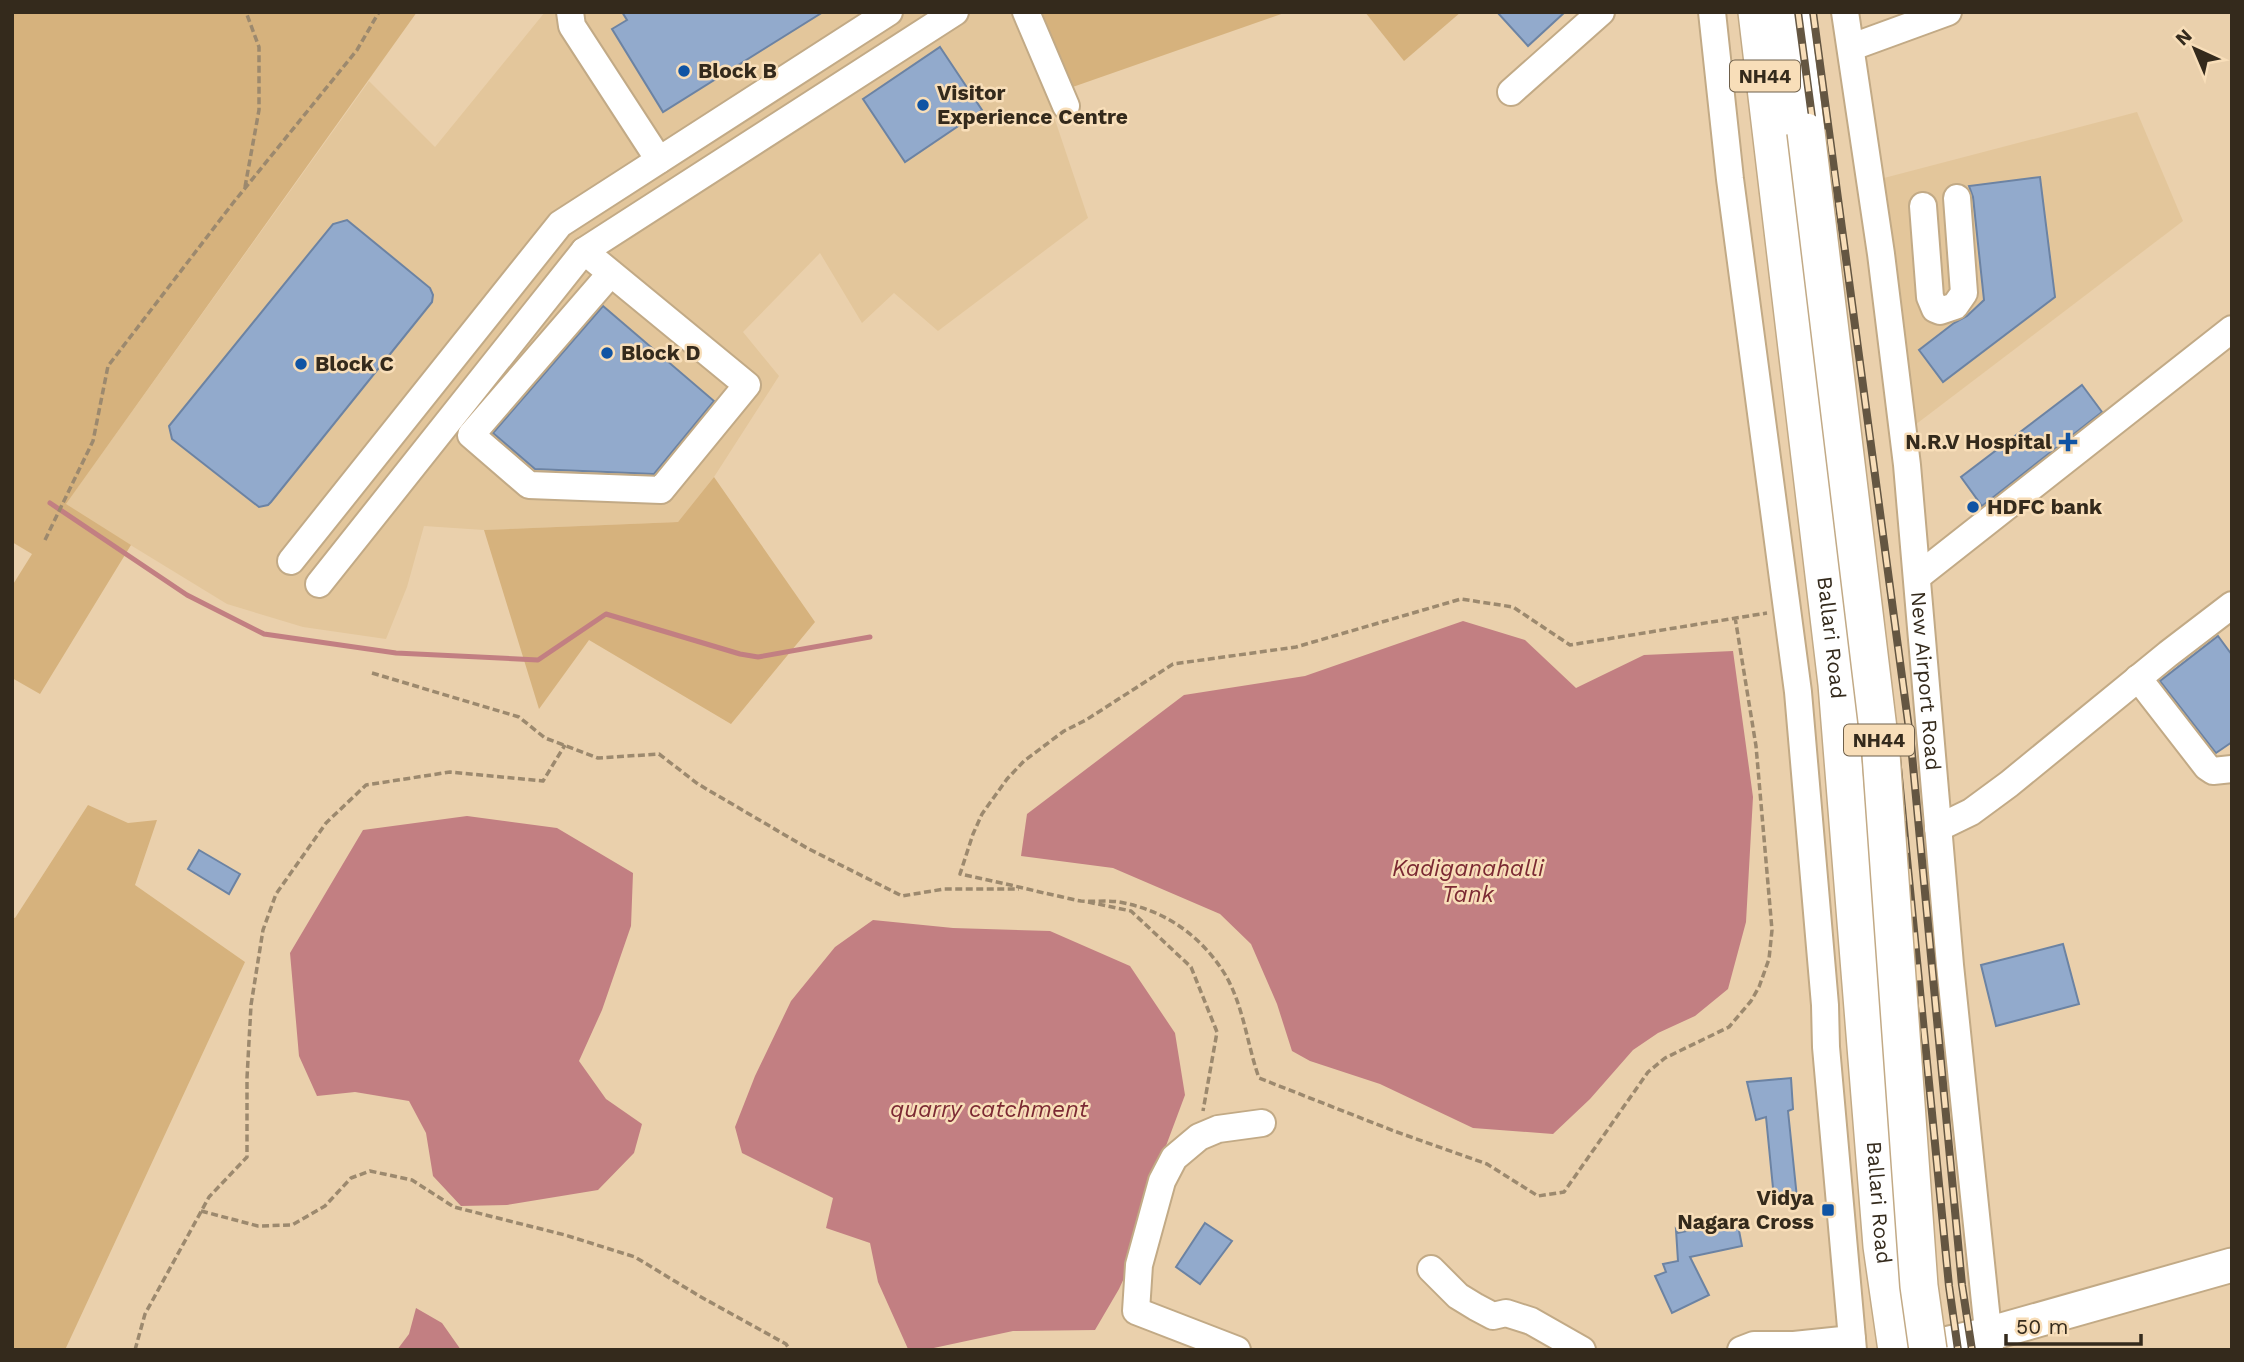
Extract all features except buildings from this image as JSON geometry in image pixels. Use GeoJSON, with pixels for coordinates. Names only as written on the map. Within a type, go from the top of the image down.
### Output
{"type":"FeatureCollection","features":[{"type":"Feature","properties":{"kind":"highway","name":"Ballari Road"},"geometry":{"type":"LineString","coordinates":[[1757,12],[1790,136],[1881,754],[1919,1286],[1928,1350]]}},
{"type":"Feature","properties":{"kind":"highway","name":"Ballari Road"},"geometry":{"type":"LineString","coordinates":[[1791,12],[1790,136],[1881,1233],[1897,1350]]}},
{"type":"Feature","properties":{"kind":"main road"},"geometry":{"type":"LineString","coordinates":[[1919,1350],[1989,1342],[2232,1265]]}},
{"type":"Feature","properties":{"kind":"street"},"geometry":{"type":"LineString","coordinates":[[570,12],[572,26],[659,160]]}},
{"type":"Feature","properties":{"kind":"street"},"geometry":{"type":"LineString","coordinates":[[291,561],[560,224],[889,12]]}},
{"type":"Feature","properties":{"kind":"street"},"geometry":{"type":"LineString","coordinates":[[319,584],[584,251],[956,12]]}},
{"type":"Feature","properties":{"kind":"street"},"geometry":{"type":"LineString","coordinates":[[1026,12],[1066,106]]}},
{"type":"Feature","properties":{"kind":"street"},"geometry":{"type":"LineString","coordinates":[[1511,92],[1601,12]]}},
{"type":"Feature","properties":{"kind":"street"},"geometry":{"type":"LineString","coordinates":[[1712,12],[1730,179],[1798,692],[1825,1005],[1825,1047],[1853,1345],[1754,1345],[1741,1350]]}},
{"type":"Feature","properties":{"kind":"street","name":"New Airport Road"},"geometry":{"type":"LineString","coordinates":[[1845,12],[1881,254],[1907,465],[1950,965],[1989,1342]]}},
{"type":"Feature","properties":{"kind":"street"},"geometry":{"type":"LineString","coordinates":[[1852,47],[1948,12]]}},
{"type":"Feature","properties":{"kind":"street"},"geometry":{"type":"LineString","coordinates":[[1923,206],[1930,297],[1935,309],[1940,311],[1955,306],[1964,293],[1957,198]]}},
{"type":"Feature","properties":{"kind":"street"},"geometry":{"type":"LineString","coordinates":[[1881,254],[1927,249]]}},
{"type":"Feature","properties":{"kind":"street"},"geometry":{"type":"LineString","coordinates":[[584,251],[611,273],[747,385],[661,490],[529,485],[471,435],[611,273]]}},
{"type":"Feature","properties":{"kind":"street"},"geometry":{"type":"LineString","coordinates":[[1917,576],[2232,329]]}},
{"type":"Feature","properties":{"kind":"street"},"geometry":{"type":"LineString","coordinates":[[1938,828],[1970,812],[2008,785],[2232,605]]}},
{"type":"Feature","properties":{"kind":"street"},"geometry":{"type":"LineString","coordinates":[[2138,678],[2207,767],[2213,771],[2232,769]]}},
{"type":"Feature","properties":{"kind":"street"},"geometry":{"type":"LineString","coordinates":[[1237,1350],[1136,1311],[1139,1265],[1162,1181],[1174,1158],[1199,1137],[1218,1129],[1262,1123]]}},
{"type":"Feature","properties":{"kind":"street"},"geometry":{"type":"LineString","coordinates":[[1431,1269],[1458,1296],[1476,1307],[1493,1315],[1506,1313],[1531,1321],[1582,1350]]}},
{"type":"Feature","properties":{"kind":"path"},"geometry":{"type":"LineString","coordinates":[[245,189],[258,110],[259,47],[246,12]]}},
{"type":"Feature","properties":{"kind":"path"},"geometry":{"type":"LineString","coordinates":[[45,540],[93,441],[108,366],[357,50],[379,12]]}},
{"type":"Feature","properties":{"kind":"path"},"geometry":{"type":"LineString","coordinates":[[1735,617],[1756,746],[1772,930],[1765,973],[1751,1002],[1729,1027],[1665,1058],[1648,1072],[1564,1192],[1538,1196],[1487,1164],[1259,1078],[1234,993],[1221,969],[1203,946],[1176,923],[1148,910],[1116,902],[1082,901],[960,874],[973,834],[993,796],[1015,770],[1033,753],[1064,732],[1173,664],[1296,647],[1461,599],[1513,607],[1570,645],[1735,617],[1787,610]]}},
{"type":"Feature","properties":{"kind":"path"},"geometry":{"type":"LineString","coordinates":[[372,673],[519,717],[545,738],[598,758],[659,754],[698,784],[807,848],[902,897],[944,889],[1025,889],[1131,911],[1191,967],[1217,1031],[1199,1137]]}},
{"type":"Feature","properties":{"kind":"path"},"geometry":{"type":"LineString","coordinates":[[135,1350],[145,1314],[209,1197],[247,1157],[251,1005],[263,930],[276,894],[326,823],[366,785],[450,772],[543,781],[565,746]]}},
{"type":"Feature","properties":{"kind":"path"},"geometry":{"type":"LineString","coordinates":[[201,1211],[258,1226],[292,1225],[325,1206],[351,1178],[370,1171],[401,1178],[412,1181],[454,1207],[565,1234],[635,1257],[786,1343],[790,1350]]}},
{"type":"Feature","properties":{"kind":"shaded area"},"geometry":{"type":"Polygon","coordinates":[[[12,12],[417,12],[66,504],[131,545],[40,694],[12,678],[12,586],[32,554],[12,542],[12,12]]]}},
{"type":"Feature","properties":{"kind":"shaded area"},"geometry":{"type":"Polygon","coordinates":[[[545,12],[1013,12],[1047,96],[1088,218],[938,331],[894,293],[862,323],[820,253],[743,332],[779,376],[714,477],[678,522],[484,530],[424,526],[407,587],[386,639],[303,627],[227,604],[65,505],[369,81],[435,147],[545,12]]]}},
{"type":"Feature","properties":{"kind":"shaded area"},"geometry":{"type":"Polygon","coordinates":[[[1013,12],[1287,12],[1047,96],[1013,12]]]}},
{"type":"Feature","properties":{"kind":"shaded area"},"geometry":{"type":"Polygon","coordinates":[[[1365,12],[1461,12],[1404,61],[1365,12]]]}},
{"type":"Feature","properties":{"kind":"shaded area"},"geometry":{"type":"Polygon","coordinates":[[[2137,112],[2183,221],[1911,428],[1884,178],[2137,112]]]}},
{"type":"Feature","properties":{"kind":"shaded area"},"geometry":{"type":"Polygon","coordinates":[[[714,477],[815,622],[731,724],[589,640],[539,709],[484,530],[678,522],[714,477]]]}},
{"type":"Feature","properties":{"kind":"shaded area"},"geometry":{"type":"Polygon","coordinates":[[[88,805],[128,823],[157,820],[135,885],[245,962],[65,1350],[12,1350],[12,917],[15,918],[88,805]]]}},
{"type":"Feature","properties":{"kind":"water","name":"Kadiganahalli Tank"},"geometry":{"type":"Polygon","coordinates":[[[1463,621],[1525,640],[1576,688],[1644,655],[1733,651],[1753,797],[1746,922],[1728,989],[1695,1016],[1658,1033],[1633,1050],[1590,1099],[1553,1134],[1473,1128],[1380,1084],[1310,1061],[1292,1051],[1277,1004],[1251,944],[1220,914],[1113,868],[1021,856],[1027,814],[1184,695],[1305,676],[1463,621]]]}},
{"type":"Feature","properties":{"kind":"water"},"geometry":{"type":"Polygon","coordinates":[[[467,816],[557,828],[633,873],[631,926],[602,1010],[579,1061],[606,1099],[642,1124],[634,1153],[598,1190],[507,1205],[461,1206],[433,1176],[426,1133],[409,1101],[355,1092],[317,1096],[299,1056],[290,953],[363,830],[467,816]]]}},
{"type":"Feature","properties":{"kind":"water","name":"quarry catchment"},"geometry":{"type":"Polygon","coordinates":[[[873,920],[953,928],[1050,931],[1130,966],[1175,1033],[1185,1095],[1154,1178],[1131,1263],[1095,1330],[1013,1331],[929,1349],[908,1349],[878,1282],[870,1243],[826,1228],[833,1198],[742,1153],[735,1127],[755,1076],[791,1001],[835,947],[873,920]]]}},
{"type":"Feature","properties":{"kind":"water"},"geometry":{"type":"Polygon","coordinates":[[[416,1308],[442,1323],[461,1350],[397,1350],[409,1334],[416,1308]]]}},
{"type":"Feature","properties":{"kind":"waterway"},"geometry":{"type":"LineString","coordinates":[[50,503],[187,595],[264,634],[396,653],[538,660],[606,614],[758,657],[870,637]]}},
{"type":"Feature","properties":{"kind":"railway"},"geometry":{"type":"LineString","coordinates":[[1798,12],[1896,747],[1949,1286],[1958,1350]]}},
{"type":"Feature","properties":{"kind":"railway"},"geometry":{"type":"LineString","coordinates":[[1813,12],[1911,744],[1962,1285],[1972,1350]]}},
{"type":"Feature","properties":{"kind":"place","name":"Block B"},"geometry":{"type":"Point","coordinates":[684,71]}},
{"type":"Feature","properties":{"kind":"place","name":"Visitor Experience Centre"},"geometry":{"type":"Point","coordinates":[923,105]}},
{"type":"Feature","properties":{"kind":"place","name":"Block D"},"geometry":{"type":"Point","coordinates":[607,353]}},
{"type":"Feature","properties":{"kind":"place","name":"Block C"},"geometry":{"type":"Point","coordinates":[301,364]}},
{"type":"Feature","properties":{"kind":"place","name":"N.R.V Hospital"},"geometry":{"type":"Point","coordinates":[2068,442]}},
{"type":"Feature","properties":{"kind":"place","name":"HDFC bank"},"geometry":{"type":"Point","coordinates":[1973,507]}},
{"type":"Feature","properties":{"kind":"place","name":"Vidya Nagara Cross"},"geometry":{"type":"Point","coordinates":[1828,1210]}}]}
